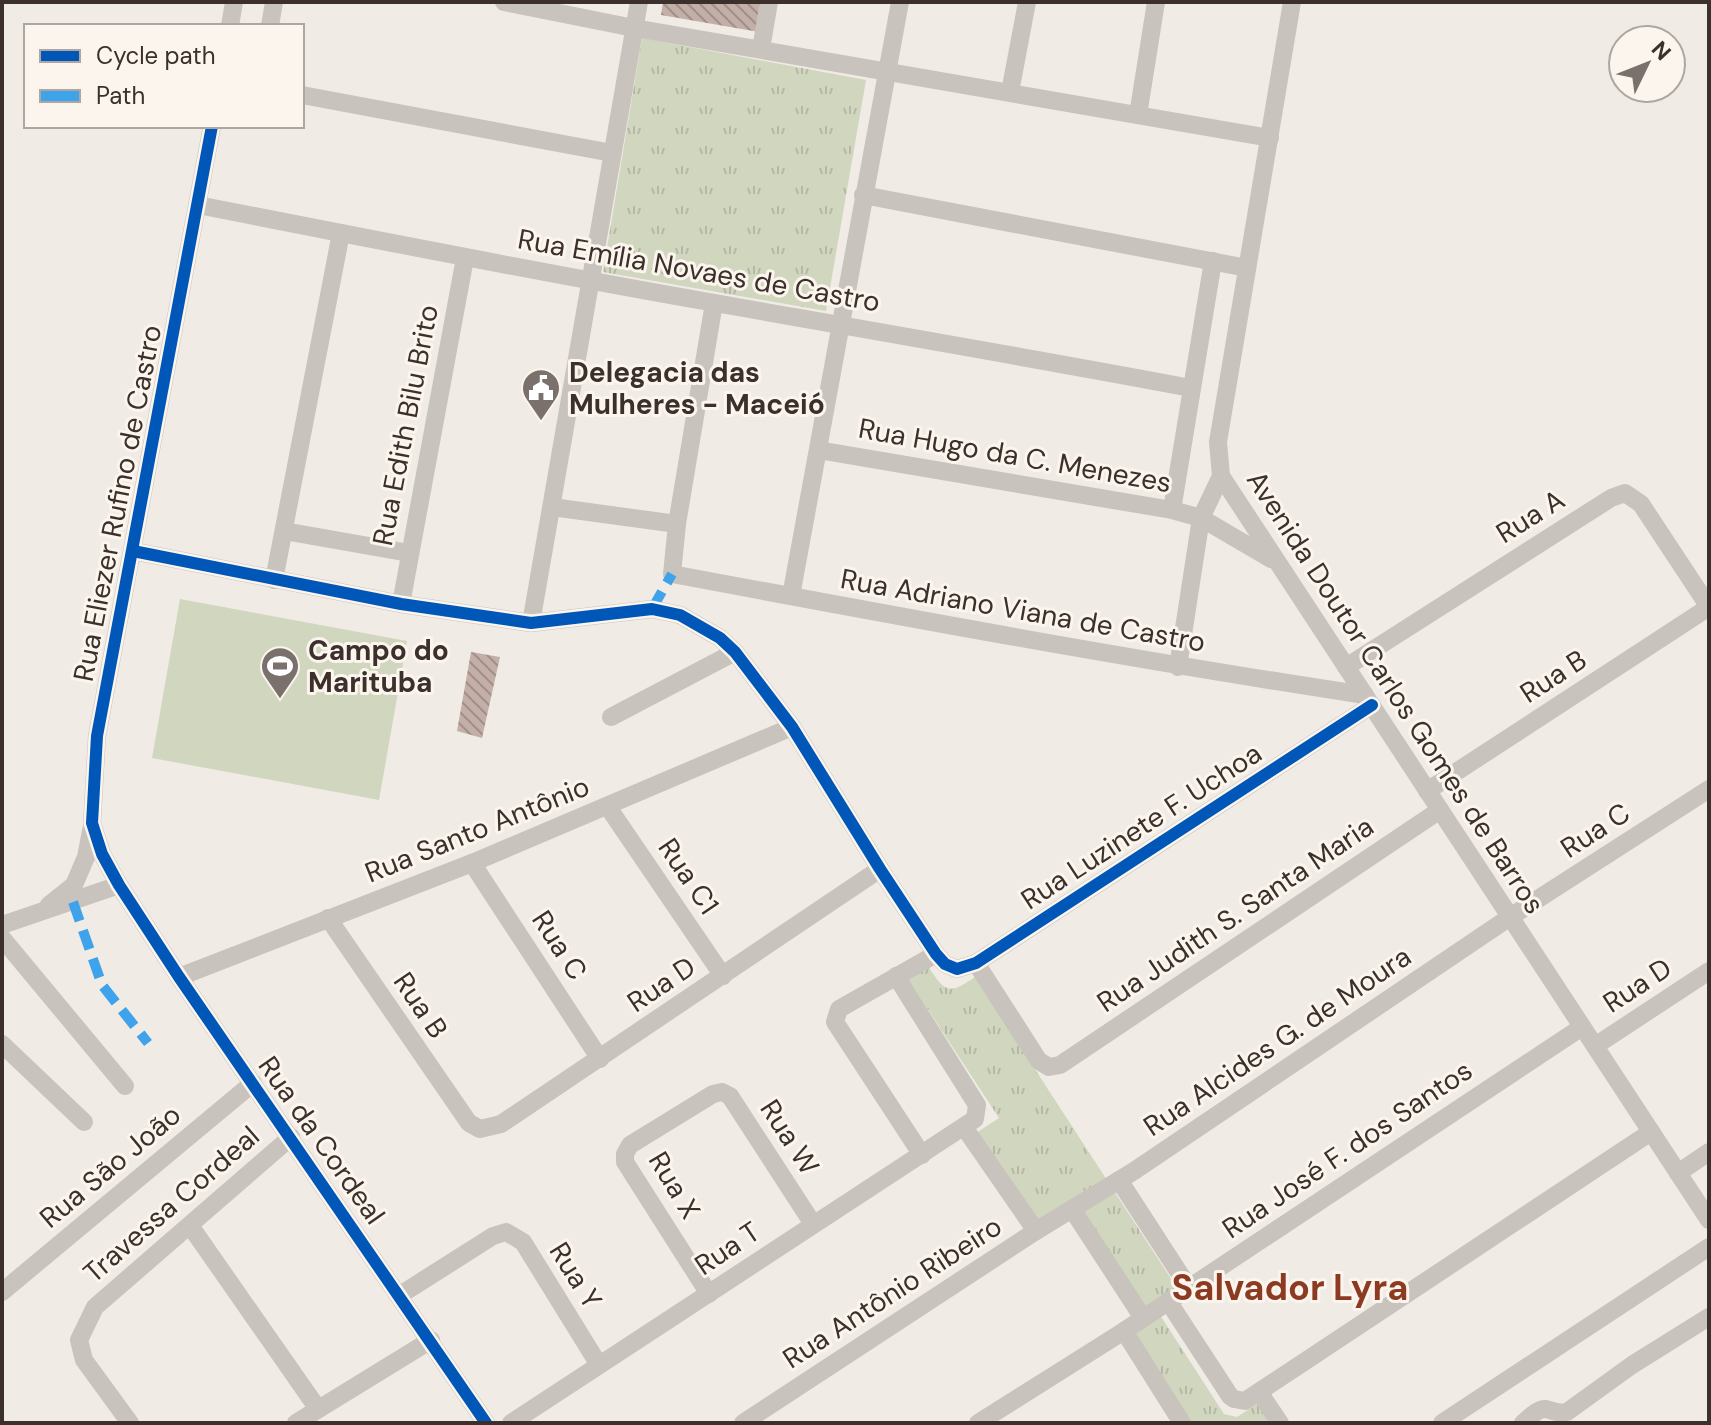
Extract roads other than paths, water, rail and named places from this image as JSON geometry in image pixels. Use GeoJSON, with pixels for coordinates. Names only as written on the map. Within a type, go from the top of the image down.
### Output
{"type":"FeatureCollection","features":[{"type":"Feature","properties":{"kind":"street"},"geometry":{"type":"LineString","coordinates":[[230,24],[234,2]]}},
{"type":"Feature","properties":{"kind":"street"},"geometry":{"type":"LineString","coordinates":[[270,24],[274,2]]}},
{"type":"Feature","properties":{"kind":"street"},"geometry":{"type":"LineString","coordinates":[[504,2],[634,28],[1270,138]]}},
{"type":"Feature","properties":{"kind":"street"},"geometry":{"type":"LineString","coordinates":[[531,623],[639,2]]}},
{"type":"Feature","properties":{"kind":"street"},"geometry":{"type":"LineString","coordinates":[[761,49],[769,2]]}},
{"type":"Feature","properties":{"kind":"street"},"geometry":{"type":"LineString","coordinates":[[791,596],[900,2]]}},
{"type":"Feature","properties":{"kind":"street"},"geometry":{"type":"LineString","coordinates":[[1010,92],[1027,2]]}},
{"type":"Feature","properties":{"kind":"street"},"geometry":{"type":"LineString","coordinates":[[1138,115],[1156,2]]}},
{"type":"Feature","properties":{"kind":"street","name":"Avenida Doutor Carlos Gomes de Barros"},"geometry":{"type":"LineString","coordinates":[[1292,2],[1218,442],[1221,476],[1709,1220]]}},
{"type":"Feature","properties":{"kind":"street"},"geometry":{"type":"LineString","coordinates":[[304,95],[612,153]]}},
{"type":"Feature","properties":{"kind":"street","name":"Rua Eliezer Rufino de Castro"},"geometry":{"type":"LineString","coordinates":[[119,885],[102,854],[92,823],[97,736],[212,128]]}},
{"type":"Feature","properties":{"kind":"street"},"geometry":{"type":"LineString","coordinates":[[863,195],[1247,268]]}},
{"type":"Feature","properties":{"kind":"street","name":"Rua Emília Novaes de Castro"},"geometry":{"type":"LineString","coordinates":[[198,205],[465,258],[1191,388]]}},
{"type":"Feature","properties":{"kind":"street"},"geometry":{"type":"LineString","coordinates":[[274,580],[341,233]]}},
{"type":"Feature","properties":{"kind":"street","name":"Rua Edith Bilu Brito"},"geometry":{"type":"LineString","coordinates":[[401,604],[465,258]]}},
{"type":"Feature","properties":{"kind":"street"},"geometry":{"type":"LineString","coordinates":[[1172,510],[1213,261]]}},
{"type":"Feature","properties":{"kind":"street"},"geometry":{"type":"LineString","coordinates":[[552,507],[677,524],[714,303]]}},
{"type":"Feature","properties":{"kind":"street","name":"Rua Hugo da C. Menezes"},"geometry":{"type":"LineString","coordinates":[[818,450],[1172,510],[1201,518],[1277,563]]}},
{"type":"Feature","properties":{"kind":"street"},"geometry":{"type":"LineString","coordinates":[[1178,667],[1201,518],[1221,476]]}},
{"type":"Feature","properties":{"kind":"street","name":"Rua A"},"geometry":{"type":"LineString","coordinates":[[1346,667],[1611,498],[1625,493],[1641,504],[1709,607]]}},
{"type":"Feature","properties":{"kind":"street","name":"Rua Adriano Viana de Castro"},"geometry":{"type":"LineString","coordinates":[[677,524],[672,574],[1368,700]]}},
{"type":"Feature","properties":{"kind":"street"},"geometry":{"type":"LineString","coordinates":[[284,531],[409,553]]}},
{"type":"Feature","properties":{"kind":"street"},"geometry":{"type":"LineString","coordinates":[[133,551],[401,604],[531,623],[652,609],[680,615],[720,638],[735,652],[792,727],[936,954],[945,964],[957,969],[976,963]]}},
{"type":"Feature","properties":{"kind":"street","name":"Rua B"},"geometry":{"type":"LineString","coordinates":[[1427,791],[1709,607]]}},
{"type":"Feature","properties":{"kind":"street"},"geometry":{"type":"LineString","coordinates":[[611,717],[735,652]]}},
{"type":"Feature","properties":{"kind":"street","name":"Rua Luzinete F. Uchoa"},"geometry":{"type":"LineString","coordinates":[[976,963],[1368,700]]}},
{"type":"Feature","properties":{"kind":"street","name":"Rua Santo Antônio"},"geometry":{"type":"LineString","coordinates":[[179,977],[472,863],[792,727]]}},
{"type":"Feature","properties":{"kind":"street","name":"Rua C"},"geometry":{"type":"LineString","coordinates":[[1510,917],[1709,789]]}},
{"type":"Feature","properties":{"kind":"street","name":"Rua C1"},"geometry":{"type":"LineString","coordinates":[[608,807],[723,976]]}},
{"type":"Feature","properties":{"kind":"street","name":"Rua Judith S. Santa Maria"},"geometry":{"type":"LineString","coordinates":[[976,963],[1039,1061],[1049,1067],[1060,1065],[1440,810]]}},
{"type":"Feature","properties":{"kind":"street"},"geometry":{"type":"LineString","coordinates":[[42,911],[74,885],[86,857],[92,823]]}},
{"type":"Feature","properties":{"kind":"street","name":"Rua C"},"geometry":{"type":"LineString","coordinates":[[472,863],[600,1059]]}},
{"type":"Feature","properties":{"kind":"street","name":"Rua D"},"geometry":{"type":"LineString","coordinates":[[469,1123],[480,1129],[501,1124],[880,869]]}},
{"type":"Feature","properties":{"kind":"street"},"geometry":{"type":"LineString","coordinates":[[2,925],[119,885]]}},
{"type":"Feature","properties":{"kind":"street","name":"Rua da Cordeal"},"geometry":{"type":"LineString","coordinates":[[119,885],[486,1423]]}},
{"type":"Feature","properties":{"kind":"street","name":"Rua Alcides G. de Moura"},"geometry":{"type":"LineString","coordinates":[[1072,1209],[1510,917]]}},
{"type":"Feature","properties":{"kind":"street","name":"Rua B"},"geometry":{"type":"LineString","coordinates":[[328,918],[469,1123]]}},
{"type":"Feature","properties":{"kind":"street"},"geometry":{"type":"LineString","coordinates":[[2,938],[125,1086]]}},
{"type":"Feature","properties":{"kind":"street"},"geometry":{"type":"LineString","coordinates":[[922,1155],[835,1022],[839,1009],[936,954]]}},
{"type":"Feature","properties":{"kind":"street","name":"Rua D"},"geometry":{"type":"LineString","coordinates":[[1595,1046],[1709,971]]}},
{"type":"Feature","properties":{"kind":"street"},"geometry":{"type":"LineString","coordinates":[[896,976],[977,1105],[970,1123],[1036,1231]]}},
{"type":"Feature","properties":{"kind":"street","name":"Rua José F. dos Santos"},"geometry":{"type":"LineString","coordinates":[[978,1423],[1124,1331],[1582,1027]]}},
{"type":"Feature","properties":{"kind":"street"},"geometry":{"type":"LineString","coordinates":[[2,1044],[84,1122]]}},
{"type":"Feature","properties":{"kind":"street","name":"Rua São João"},"geometry":{"type":"LineString","coordinates":[[2,1292],[253,1083]]}},
{"type":"Feature","properties":{"kind":"street","name":"Rua W"},"geometry":{"type":"LineString","coordinates":[[630,1145],[713,1094],[722,1092],[730,1096],[813,1224]]}},
{"type":"Feature","properties":{"kind":"street","name":"Rua T"},"geometry":{"type":"LineString","coordinates":[[511,1423],[970,1123]]}},
{"type":"Feature","properties":{"kind":"street"},"geometry":{"type":"LineString","coordinates":[[1168,1301],[1230,1396],[1234,1399],[1252,1396],[1651,1132]]}},
{"type":"Feature","properties":{"kind":"street","name":"Travessa Cordeal"},"geometry":{"type":"LineString","coordinates":[[130,1423],[84,1360],[79,1340],[95,1307],[191,1227],[291,1137]]}},
{"type":"Feature","properties":{"kind":"street","name":"Rua X"},"geometry":{"type":"LineString","coordinates":[[630,1145],[625,1162],[709,1294]]}},
{"type":"Feature","properties":{"kind":"street"},"geometry":{"type":"LineString","coordinates":[[1678,1173],[1709,1152]]}},
{"type":"Feature","properties":{"kind":"street"},"geometry":{"type":"LineString","coordinates":[[1119,1180],[1189,1288]]}},
{"type":"Feature","properties":{"kind":"street"},"geometry":{"type":"LineString","coordinates":[[1072,1209],[1143,1318]]}},
{"type":"Feature","properties":{"kind":"street","name":"Rua Antônio Ribeiro"},"geometry":{"type":"LineString","coordinates":[[743,1423],[1072,1209]]}},
{"type":"Feature","properties":{"kind":"street"},"geometry":{"type":"LineString","coordinates":[[191,1227],[318,1409]]}},
{"type":"Feature","properties":{"kind":"street","name":"Rua Y"},"geometry":{"type":"LineString","coordinates":[[400,1295],[493,1236],[506,1232],[523,1242],[599,1365]]}},
{"type":"Feature","properties":{"kind":"street"},"geometry":{"type":"LineString","coordinates":[[1442,1423],[1709,1247]]}},
{"type":"Feature","properties":{"kind":"street"},"geometry":{"type":"LineString","coordinates":[[1523,1423],[1540,1410],[1546,1409],[1556,1414],[1567,1412],[1632,1365],[1709,1317]]}},
{"type":"Feature","properties":{"kind":"street"},"geometry":{"type":"LineString","coordinates":[[1124,1331],[1182,1423]]}},
{"type":"Feature","properties":{"kind":"street"},"geometry":{"type":"LineString","coordinates":[[296,1423],[431,1340]]}},
{"type":"Feature","properties":{"kind":"street"},"geometry":{"type":"LineString","coordinates":[[1252,1396],[1280,1423]]}},
{"type":"Feature","properties":{"kind":"place","name":"Delegacia das Mulheres - Maceió"},"geometry":{"type":"Point","coordinates":[541,422]}},
{"type":"Feature","properties":{"kind":"place","name":"Campo do Marituba"},"geometry":{"type":"Point","coordinates":[280,700]}},
{"type":"Feature","properties":{"kind":"district","name":"Salvador Lyra"},"geometry":{"type":"Point","coordinates":[1290,1287]}}]}
